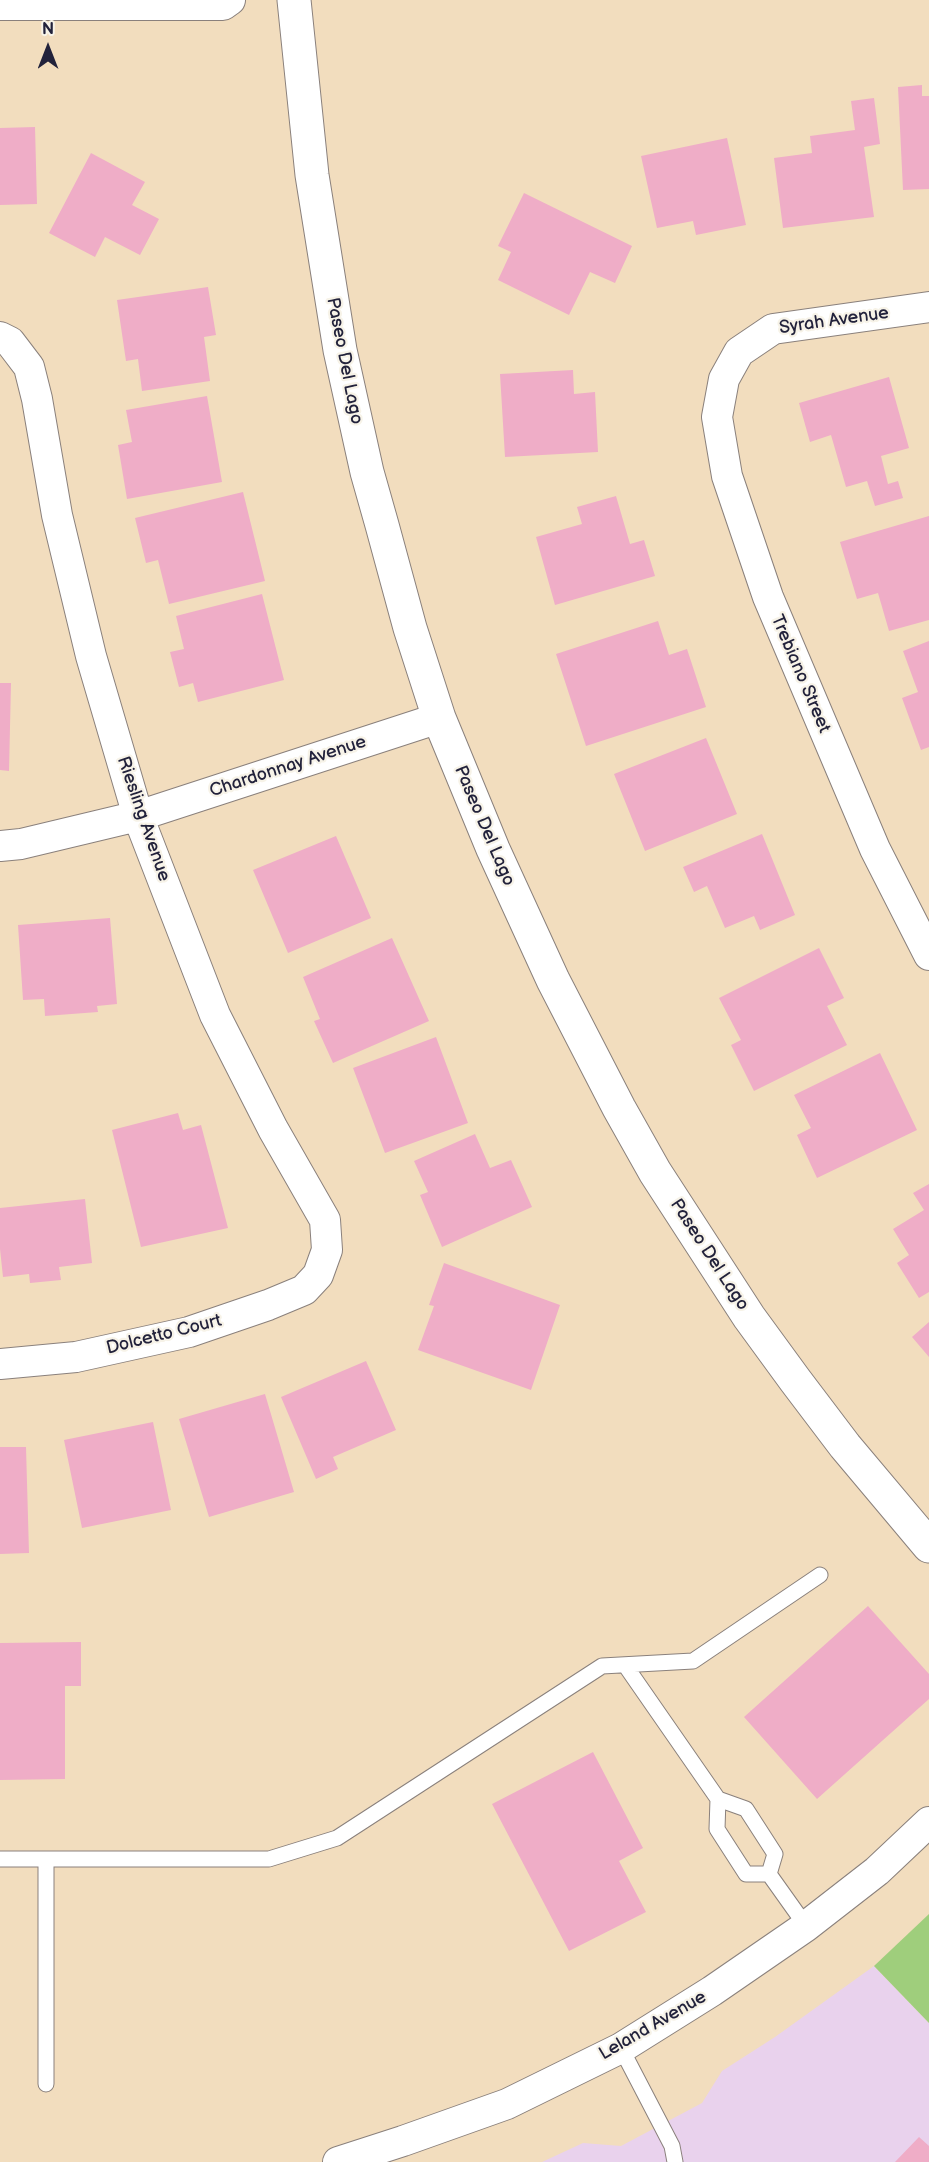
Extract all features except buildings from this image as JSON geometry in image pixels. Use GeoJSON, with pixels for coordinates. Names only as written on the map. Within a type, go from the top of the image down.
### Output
{"type":"FeatureCollection","features":[{"type":"Feature","properties":{"kind":"street"},"geometry":{"type":"LineString","coordinates":[[0,5],[223,5],[230,0]]}},
{"type":"Feature","properties":{"kind":"street","name":"Paseo Del Lago"},"geometry":{"type":"LineString","coordinates":[[294,0],[312,175],[340,350],[379,514],[410,628],[439,718],[493,849],[553,980],[655,1172],[743,1307],[795,1380],[845,1446],[929,1546]]}},
{"type":"Feature","properties":{"kind":"street","name":"Syrah Avenue"},"geometry":{"type":"LineString","coordinates":[[724,379],[739,352],[773,329],[929,308]]}},
{"type":"Feature","properties":{"kind":"street","name":"Riesling Avenue"},"geometry":{"type":"LineString","coordinates":[[5,340],[29,367],[59,526],[91,656],[138,816],[215,1015],[273,1129],[325,1220],[327,1250],[318,1275]]}},
{"type":"Feature","properties":{"kind":"street","name":"Trebiano Street"},"geometry":{"type":"LineString","coordinates":[[724,379],[717,417],[727,476],[768,597],[874,849],[929,955]]}},
{"type":"Feature","properties":{"kind":"street","name":"Chardonnay Avenue"},"geometry":{"type":"LineString","coordinates":[[0,846],[21,844],[138,816],[439,718]]}},
{"type":"Feature","properties":{"kind":"street","name":"Dolcetto Court"},"geometry":{"type":"LineString","coordinates":[[0,1364],[76,1357],[189,1332],[304,1290],[318,1275]]}},
{"type":"Feature","properties":{"kind":"street","name":"Leland Avenue"},"geometry":{"type":"LineString","coordinates":[[338,2162],[507,2104],[621,2048],[712,1991],[806,1926],[877,1871],[929,1822]]}},
{"type":"Feature","properties":{"kind":"lane"},"geometry":{"type":"LineString","coordinates":[[0,1859],[269,1859],[337,1838],[602,1666],[693,1661],[820,1575]]}},
{"type":"Feature","properties":{"kind":"lane"},"geometry":{"type":"LineString","coordinates":[[625,1665],[718,1799],[746,1809],[775,1854],[769,1874]]}},
{"type":"Feature","properties":{"kind":"lane"},"geometry":{"type":"LineString","coordinates":[[718,1799],[717,1829],[746,1874],[769,1874]]}},
{"type":"Feature","properties":{"kind":"lane"},"geometry":{"type":"LineString","coordinates":[[46,1859],[46,2084]]}},
{"type":"Feature","properties":{"kind":"lane"},"geometry":{"type":"LineString","coordinates":[[769,1874],[806,1926]]}},
{"type":"Feature","properties":{"kind":"lane"},"geometry":{"type":"LineString","coordinates":[[621,2048],[672,2146],[675,2162]]}},
{"type":"Feature","properties":{"kind":"shaded area"},"geometry":{"type":"Polygon","coordinates":[[[874,1966],[929,2023],[929,2162],[542,2162],[583,2143],[621,2146],[702,2103],[722,2071],[775,2037],[874,1966]]]}},
{"type":"Feature","properties":{"kind":"green space"},"geometry":{"type":"Polygon","coordinates":[[[929,1914],[929,2023],[874,1966],[929,1914]]]}}]}
